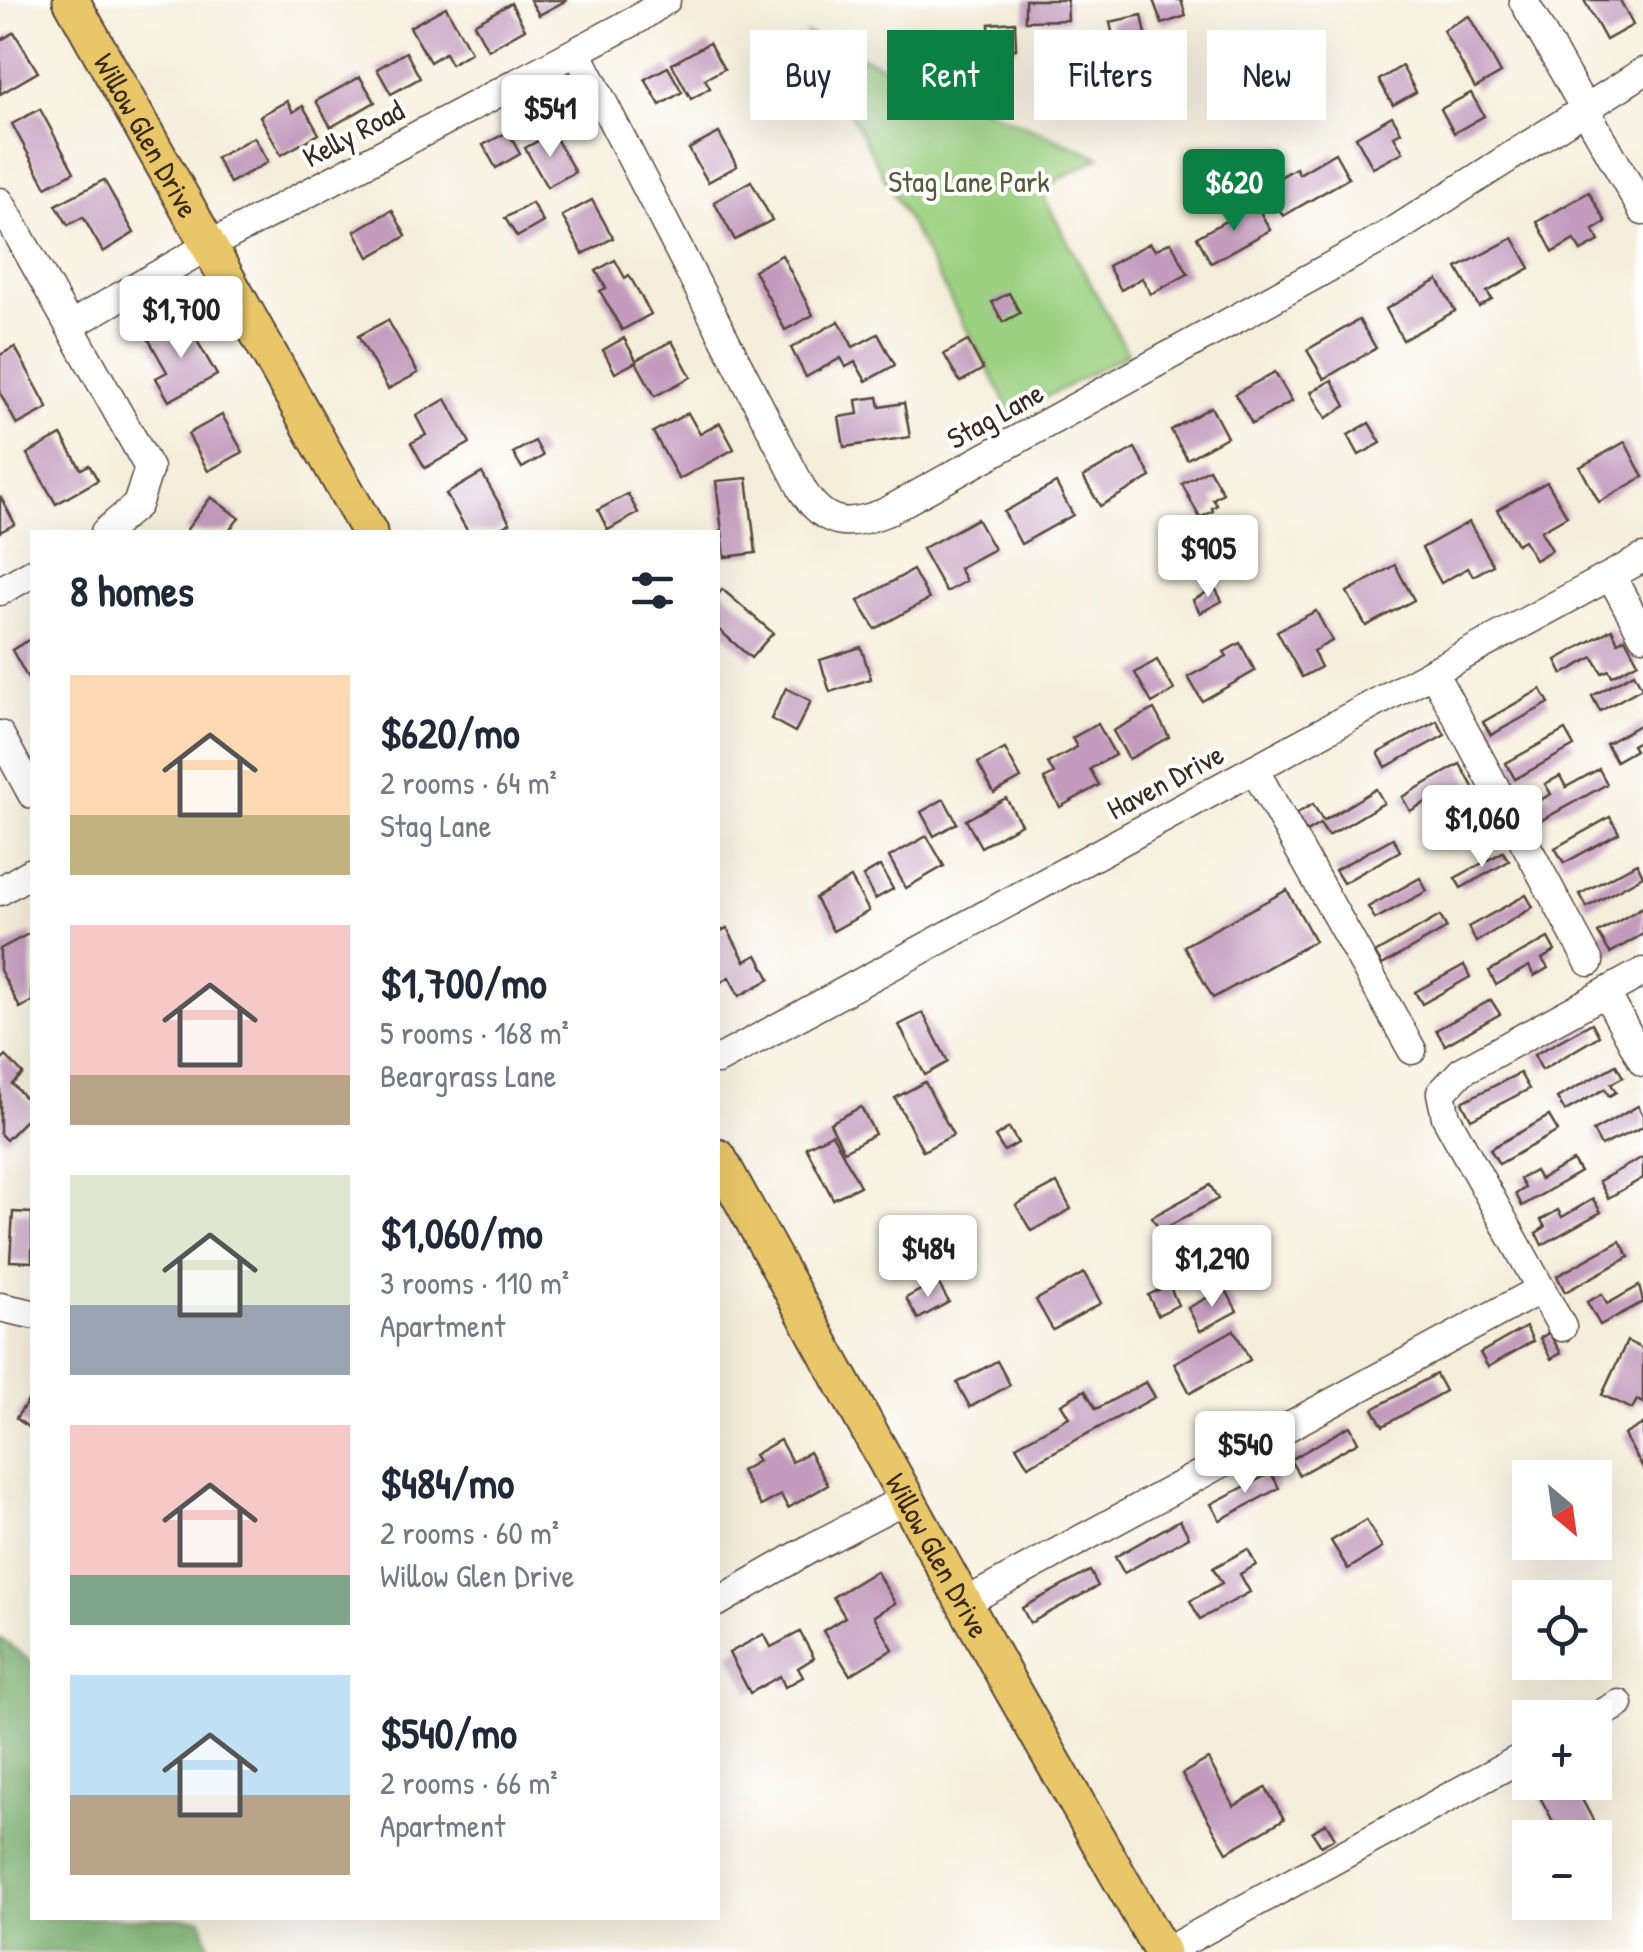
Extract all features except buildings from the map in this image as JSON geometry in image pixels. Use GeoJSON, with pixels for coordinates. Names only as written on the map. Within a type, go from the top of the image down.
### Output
{"type":"FeatureCollection","features":[{"type":"Feature","properties":{"kind":"main road","name":"Willow Glen Drive"},"geometry":{"type":"LineString","coordinates":[[71,0],[368,530]]}},
{"type":"Feature","properties":{"kind":"main road","name":"Willow Glen Drive"},"geometry":{"type":"LineString","coordinates":[[720,1161],[1010,1686],[1164,1952]]}},
{"type":"Feature","properties":{"kind":"street","name":"Kelly Road"},"geometry":{"type":"LineString","coordinates":[[70,325],[208,246],[638,20],[666,0]]}},
{"type":"Feature","properties":{"kind":"street"},"geometry":{"type":"LineString","coordinates":[[1524,0],[1643,211]]}},
{"type":"Feature","properties":{"kind":"street","name":"Stag Lane"},"geometry":{"type":"LineString","coordinates":[[577,52],[803,491],[813,507],[828,518],[845,523],[865,521],[886,512],[1302,285],[1392,233],[1643,72]]}},
{"type":"Feature","properties":{"kind":"street"},"geometry":{"type":"LineString","coordinates":[[0,202],[148,468],[137,505],[107,530]]}},
{"type":"Feature","properties":{"kind":"street","name":"Haven Drive"},"geometry":{"type":"LineString","coordinates":[[720,1059],[1643,558]]}},
{"type":"Feature","properties":{"kind":"street"},"geometry":{"type":"LineString","coordinates":[[0,592],[30,574]]}},
{"type":"Feature","properties":{"kind":"street"},"geometry":{"type":"LineString","coordinates":[[1611,576],[1643,635]]}},
{"type":"Feature","properties":{"kind":"street"},"geometry":{"type":"LineString","coordinates":[[1434,672],[1589,962]]}},
{"type":"Feature","properties":{"kind":"street"},"geometry":{"type":"LineString","coordinates":[[0,735],[30,790]]}},
{"type":"Feature","properties":{"kind":"street"},"geometry":{"type":"LineString","coordinates":[[1254,769],[1412,1050]]}},
{"type":"Feature","properties":{"kind":"street"},"geometry":{"type":"LineString","coordinates":[[0,891],[30,873]]}},
{"type":"Feature","properties":{"kind":"street"},"geometry":{"type":"LineString","coordinates":[[1562,1327],[1446,1117],[1442,1093],[1462,1072],[1643,972]]}},
{"type":"Feature","properties":{"kind":"street"},"geometry":{"type":"LineString","coordinates":[[1606,993],[1643,1062]]}},
{"type":"Feature","properties":{"kind":"street"},"geometry":{"type":"LineString","coordinates":[[966,1602],[1541,1288]]}},
{"type":"Feature","properties":{"kind":"street"},"geometry":{"type":"LineString","coordinates":[[0,1306],[30,1314]]}},
{"type":"Feature","properties":{"kind":"street"},"geometry":{"type":"LineString","coordinates":[[720,1601],[906,1498]]}},
{"type":"Feature","properties":{"kind":"street"},"geometry":{"type":"LineString","coordinates":[[1612,1708],[1619,1704]]}},
{"type":"Feature","properties":{"kind":"street"},"geometry":{"type":"LineString","coordinates":[[1164,1952],[1512,1762]]}},
{"type":"Feature","properties":{"kind":"green space","name":"Stag Lane Park"},"geometry":{"type":"Polygon","coordinates":[[[867,59],[887,68],[887,120],[1012,120],[1100,157],[1040,190],[1128,353],[1013,415],[853,120],[867,120],[867,59]]]}},
{"type":"Feature","properties":{"kind":"green space"},"geometry":{"type":"Polygon","coordinates":[[[0,1638],[30,1660],[30,1920],[202,1920],[211,1952],[0,1952],[0,1638]]]}}]}
